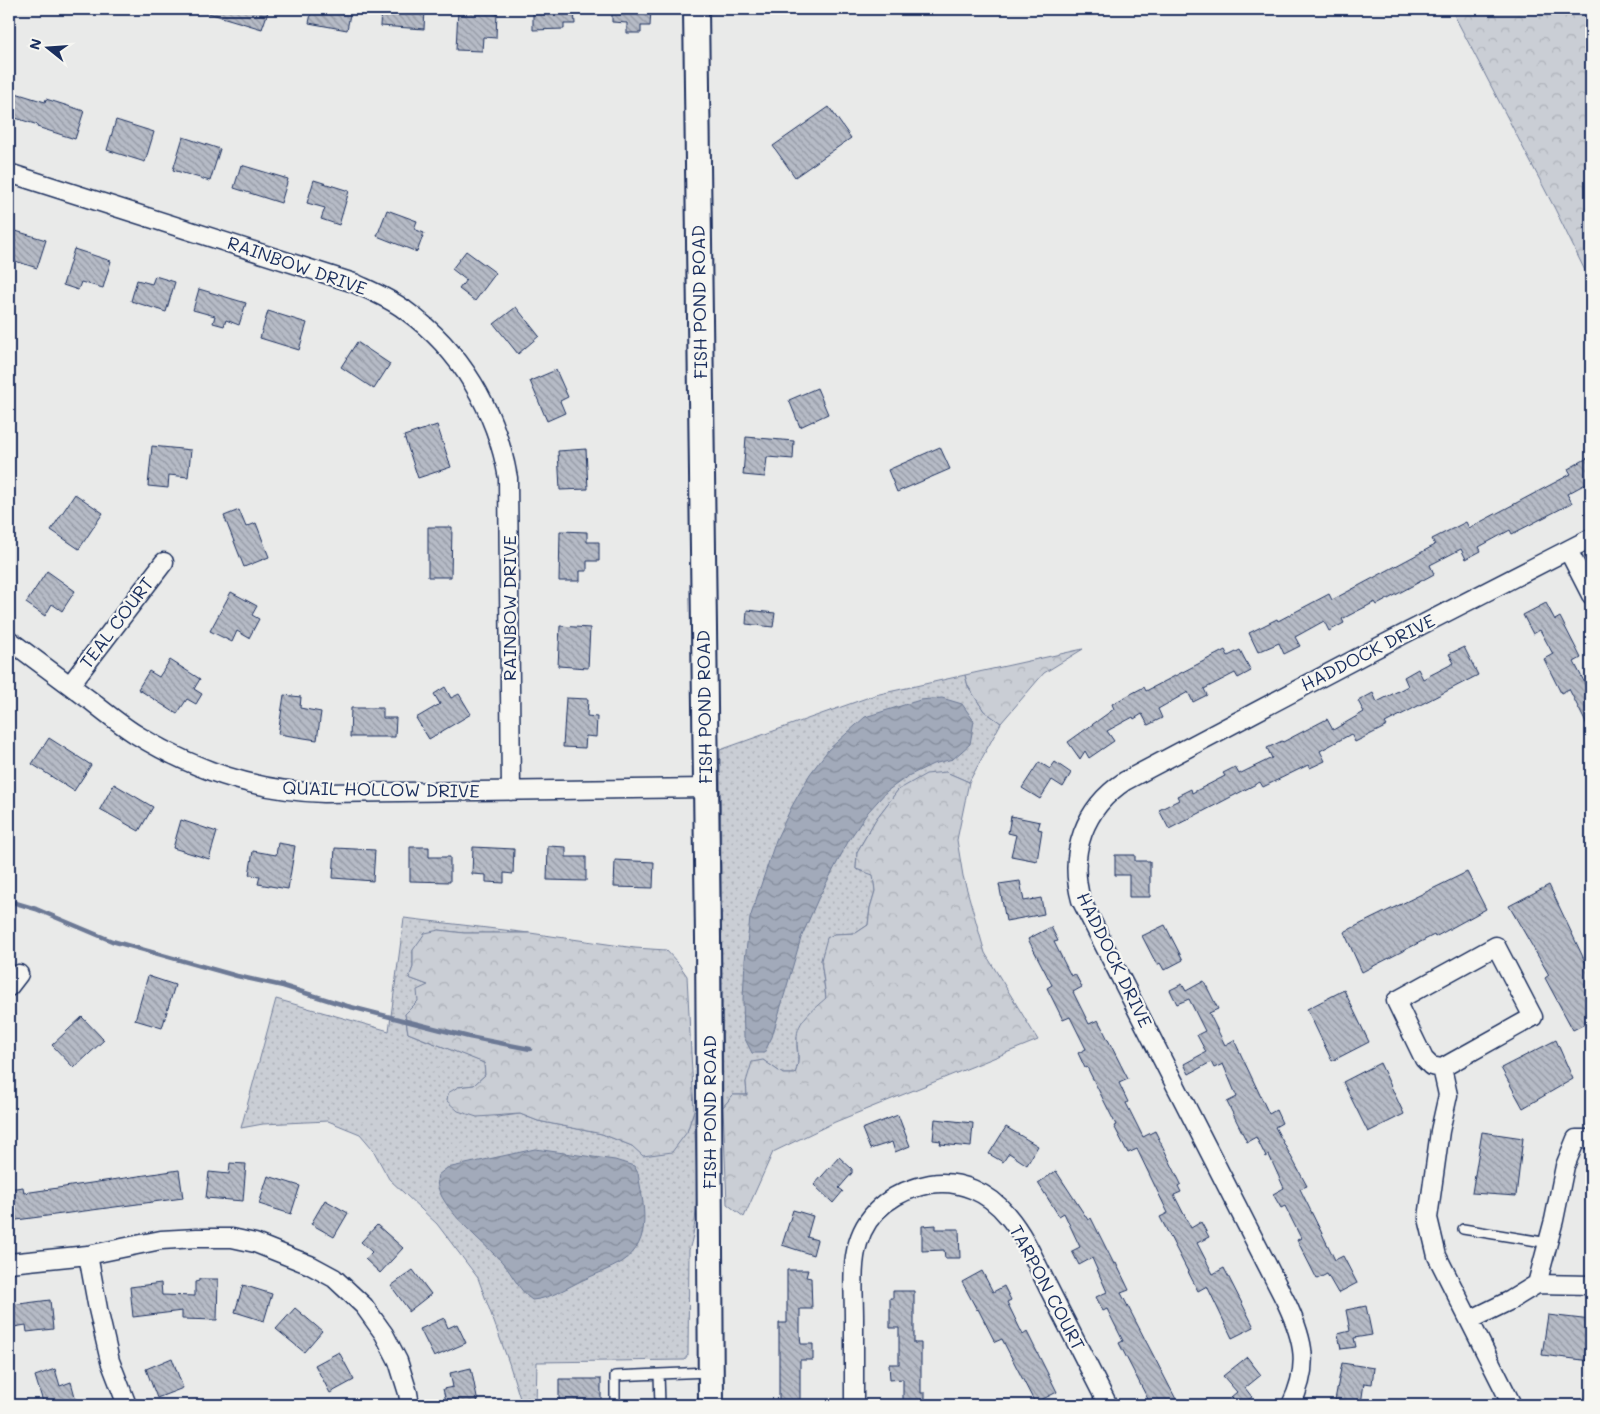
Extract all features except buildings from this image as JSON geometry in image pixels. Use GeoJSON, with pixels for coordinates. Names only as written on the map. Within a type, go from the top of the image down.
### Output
{"type":"FeatureCollection","features":[{"type":"Feature","properties":{"kind":"street","name":"FISH POND ROAD"},"geometry":{"type":"LineString","coordinates":[[696,9],[706,788],[711,1405]]}},
{"type":"Feature","properties":{"kind":"street","name":"RAINBOW DRIVE"},"geometry":{"type":"LineString","coordinates":[[9,173],[354,283],[404,309],[448,348],[471,378],[491,418],[504,458],[508,478],[511,791]]}},
{"type":"Feature","properties":{"kind":"street","name":"HADDOCK DRIVE"},"geometry":{"type":"LineString","coordinates":[[1291,1405],[1301,1375],[1303,1346],[1300,1335],[1287,1304],[1081,900],[1077,866],[1083,831],[1098,803],[1110,790],[1125,781],[1367,653],[1591,538]]}},
{"type":"Feature","properties":{"kind":"street"},"geometry":{"type":"LineString","coordinates":[[1568,550],[1591,595]]}},
{"type":"Feature","properties":{"kind":"street","name":"TEAL COURT"},"geometry":{"type":"LineString","coordinates":[[70,685],[164,562]]}},
{"type":"Feature","properties":{"kind":"street","name":"QUAIL HOLLOW DRIVE"},"geometry":{"type":"LineString","coordinates":[[9,640],[130,730],[152,744],[188,763],[243,782],[280,790],[324,793],[706,788]]}},
{"type":"Feature","properties":{"kind":"street"},"geometry":{"type":"LineString","coordinates":[[1496,946],[1533,1017],[1442,1068],[1431,1066],[1424,1059],[1396,1001],[1496,946]]}},
{"type":"Feature","properties":{"kind":"street"},"geometry":{"type":"LineString","coordinates":[[1442,1068],[1448,1094],[1440,1131],[1428,1218],[1436,1256],[1512,1405]]}},
{"type":"Feature","properties":{"kind":"street"},"geometry":{"type":"LineString","coordinates":[[1537,1284],[1549,1242],[1565,1166],[1576,1139],[1591,1139]]}},
{"type":"Feature","properties":{"kind":"street","name":"TARPON COURT"},"geometry":{"type":"LineString","coordinates":[[854,1405],[854,1274],[858,1241],[874,1213],[886,1202],[901,1192],[917,1186],[934,1183],[963,1185],[975,1190],[988,1196],[1008,1215],[1030,1252],[1108,1405]]}},
{"type":"Feature","properties":{"kind":"street"},"geometry":{"type":"LineString","coordinates":[[9,1263],[88,1255],[161,1240],[232,1238],[255,1243],[310,1265],[334,1278],[364,1306],[384,1334],[398,1361],[410,1405]]}},
{"type":"Feature","properties":{"kind":"street"},"geometry":{"type":"LineString","coordinates":[[88,1255],[110,1361],[127,1405]]}},
{"type":"Feature","properties":{"kind":"street"},"geometry":{"type":"LineString","coordinates":[[1470,1320],[1511,1300],[1537,1284],[1591,1285]]}},
{"type":"Feature","properties":{"kind":"lane"},"geometry":{"type":"LineString","coordinates":[[1463,1229],[1549,1242]]}},
{"type":"Feature","properties":{"kind":"lane"},"geometry":{"type":"LineString","coordinates":[[615,1405],[615,1376],[711,1372]]}},
{"type":"Feature","properties":{"kind":"lane"},"geometry":{"type":"LineString","coordinates":[[659,1374],[660,1405]]}},
{"type":"Feature","properties":{"kind":"green space"},"geometry":{"type":"Polygon","coordinates":[[[1451,9],[1591,9],[1591,283],[1555,209],[1451,9]]]}},
{"type":"Feature","properties":{"kind":"green space"},"geometry":{"type":"Polygon","coordinates":[[[1083,649],[1044,673],[1001,723],[984,711],[968,686],[965,675],[1083,649]]]}},
{"type":"Feature","properties":{"kind":"green space"},"geometry":{"type":"Polygon","coordinates":[[[965,675],[968,686],[984,711],[1001,723],[969,782],[946,772],[898,790],[876,819],[857,852],[856,869],[873,874],[875,891],[868,925],[856,933],[834,934],[821,960],[826,999],[800,1029],[797,1039],[798,1060],[795,1074],[783,1074],[763,1060],[746,1082],[747,1095],[733,1095],[723,1107],[720,750],[875,695],[965,675]]]}},
{"type":"Feature","properties":{"kind":"green space"},"geometry":{"type":"Polygon","coordinates":[[[946,772],[969,782],[957,840],[963,876],[985,953],[1038,1040],[835,1122],[773,1152],[744,1217],[727,1204],[723,1107],[733,1095],[747,1095],[746,1082],[752,1062],[763,1060],[783,1074],[795,1074],[798,1060],[797,1033],[799,1027],[811,1011],[826,998],[821,960],[827,938],[834,934],[856,933],[868,925],[875,891],[873,875],[856,869],[857,852],[876,819],[898,790],[926,774],[946,772]]]}},
{"type":"Feature","properties":{"kind":"green space"},"geometry":{"type":"Polygon","coordinates":[[[404,918],[529,933],[464,933],[439,930],[413,950],[413,967],[409,978],[428,985],[418,1001],[405,1014],[408,1033],[484,1063],[485,1075],[474,1085],[458,1087],[497,1117],[520,1114],[538,1121],[602,1134],[632,1146],[687,1132],[694,1110],[697,1200],[693,1235],[689,1250],[688,1355],[684,1360],[537,1362],[536,1405],[522,1405],[478,1278],[437,1224],[389,1179],[372,1148],[360,1134],[328,1121],[263,1124],[241,1128],[276,999],[389,1031],[404,918]]]}},
{"type":"Feature","properties":{"kind":"green space"},"geometry":{"type":"Polygon","coordinates":[[[439,930],[464,933],[530,933],[635,948],[666,950],[687,976],[694,1110],[687,1132],[672,1152],[643,1156],[632,1146],[602,1134],[538,1121],[520,1114],[477,1117],[458,1111],[447,1101],[448,1093],[458,1087],[474,1085],[485,1075],[484,1063],[408,1033],[405,1014],[418,1001],[417,990],[428,985],[409,978],[413,967],[413,950],[425,933],[439,930]]]}},
{"type":"Feature","properties":{"kind":"water"},"geometry":{"type":"Polygon","coordinates":[[[942,698],[962,704],[974,721],[970,744],[953,759],[933,764],[908,776],[887,791],[868,812],[849,840],[818,899],[801,938],[772,1037],[764,1053],[752,1053],[744,1037],[743,999],[750,918],[776,840],[791,808],[810,774],[828,750],[865,717],[920,700],[942,698]]]}},
{"type":"Feature","properties":{"kind":"water"},"geometry":{"type":"Polygon","coordinates":[[[535,1149],[615,1160],[634,1166],[638,1173],[644,1221],[639,1244],[622,1262],[552,1295],[532,1300],[520,1288],[503,1263],[450,1210],[438,1186],[438,1175],[447,1168],[535,1149]]]}},
{"type":"Feature","properties":{"kind":"waterway"},"geometry":{"type":"LineString","coordinates":[[9,901],[36,909],[112,941],[237,976],[283,986],[347,1006],[469,1037],[530,1049]]}}]}
